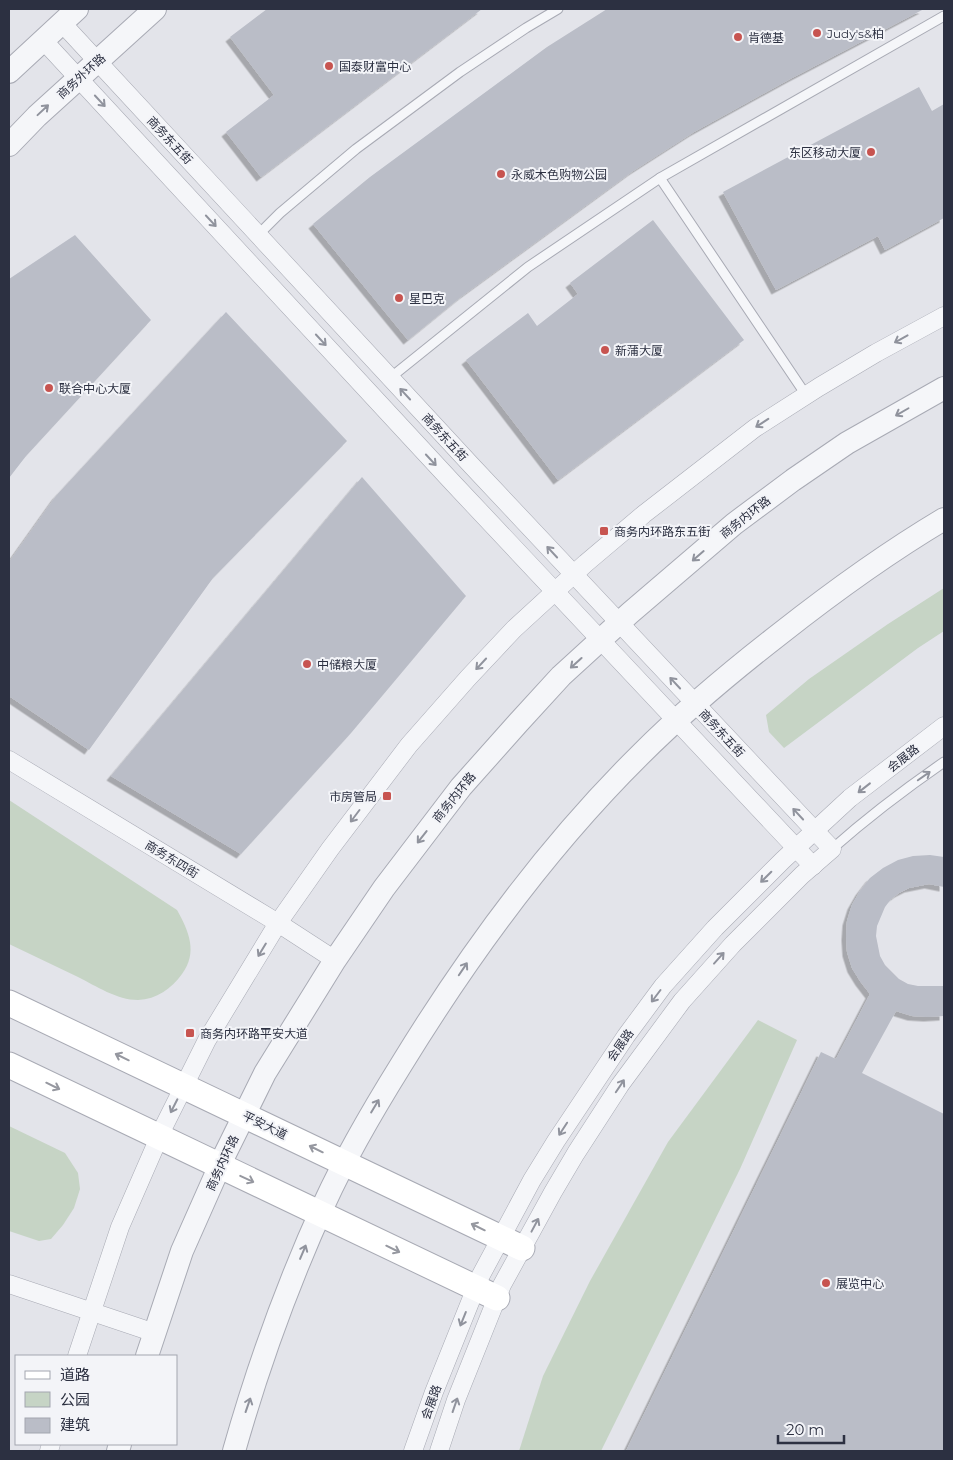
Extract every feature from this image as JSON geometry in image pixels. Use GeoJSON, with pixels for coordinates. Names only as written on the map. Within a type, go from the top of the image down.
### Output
{"type":"FeatureCollection","features":[{"type":"Feature","properties":{"kind":"main road","name":"平安大道"},"geometry":{"type":"LineString","coordinates":[[9,1003],[511,1243]]}},
{"type":"Feature","properties":{"kind":"main road"},"geometry":{"type":"LineString","coordinates":[[9,1065],[486,1293]]}},
{"type":"Feature","properties":{"kind":"street","name":"商务外环路"},"geometry":{"type":"LineString","coordinates":[[9,145],[78,78],[156,9]]}},
{"type":"Feature","properties":{"kind":"street","name":"商务东五街"},"geometry":{"type":"LineString","coordinates":[[70,16],[97,61],[573,575],[832,850]]}},
{"type":"Feature","properties":{"kind":"street"},"geometry":{"type":"LineString","coordinates":[[9,72],[70,16]]}},
{"type":"Feature","properties":{"kind":"street","name":"商务东五街"},"geometry":{"type":"LineString","coordinates":[[44,40],[555,592],[813,866]]}},
{"type":"Feature","properties":{"kind":"street"},"geometry":{"type":"LineString","coordinates":[[76,1355],[120,1227],[159,1137],[207,1040],[278,924],[330,849],[409,745],[514,629],[644,514],[754,428],[876,352],[944,316]]}},
{"type":"Feature","properties":{"kind":"street","name":"商务内环路"},"geometry":{"type":"LineString","coordinates":[[147,1355],[182,1251],[265,1073],[334,960],[384,888],[461,787],[561,676],[619,623],[734,524],[847,443],[944,388]]}},
{"type":"Feature","properties":{"kind":"street"},"geometry":{"type":"LineString","coordinates":[[234,1451],[286,1291],[344,1163],[363,1126],[428,1020],[498,920],[547,858],[600,797],[676,721],[758,650],[845,582],[944,519]]}},
{"type":"Feature","properties":{"kind":"street","name":"会展路"},"geometry":{"type":"LineString","coordinates":[[439,1451],[456,1400],[486,1293],[502,1285],[511,1243],[532,1180],[601,1072],[663,986],[715,928],[850,798],[944,726]]}},
{"type":"Feature","properties":{"kind":"street","name":"商务东四街"},"geometry":{"type":"LineString","coordinates":[[9,760],[334,960]]}},
{"type":"Feature","properties":{"kind":"street","name":"会展路"},"geometry":{"type":"LineString","coordinates":[[413,1451],[434,1392],[511,1243],[552,1192],[620,1085],[676,1008],[733,944],[832,850]]}},
{"type":"Feature","properties":{"kind":"street"},"geometry":{"type":"LineString","coordinates":[[9,1284],[155,1333]]}},
{"type":"Feature","properties":{"kind":"lane"},"geometry":{"type":"LineString","coordinates":[[258,235],[280,213],[356,149],[460,72],[554,10]]}},
{"type":"Feature","properties":{"kind":"lane"},"geometry":{"type":"LineString","coordinates":[[390,378],[528,267],[660,178],[944,16]]}},
{"type":"Feature","properties":{"kind":"lane"},"geometry":{"type":"LineString","coordinates":[[660,178],[806,395]]}},
{"type":"Feature","properties":{"kind":"lane"},"geometry":{"type":"LineString","coordinates":[[832,850],[900,792],[944,762]]}},
{"type":"Feature","properties":{"kind":"green space"},"geometry":{"type":"Polygon","coordinates":[[[944,588],[944,631],[918,648],[784,748],[769,732],[766,715],[809,679],[944,588]]]}},
{"type":"Feature","properties":{"kind":"green space"},"geometry":{"type":"Polygon","coordinates":[[[9,800],[177,910],[188,934],[191,950],[187,966],[168,989],[151,998],[138,1000],[122,998],[9,944],[9,800]]]}},
{"type":"Feature","properties":{"kind":"green space"},"geometry":{"type":"Polygon","coordinates":[[[758,1020],[797,1040],[740,1169],[601,1451],[519,1451],[543,1376],[590,1281],[668,1142],[758,1020]]]}},
{"type":"Feature","properties":{"kind":"green space"},"geometry":{"type":"Polygon","coordinates":[[[9,1126],[65,1153],[78,1173],[80,1189],[74,1208],[51,1239],[39,1241],[9,1231],[9,1126]]]}},
{"type":"Feature","properties":{"kind":"building","name":"国泰财富中心"},"geometry":{"type":"Polygon","coordinates":[[[267,9],[482,9],[261,177],[226,132],[274,95],[230,37],[267,9]]]}},
{"type":"Feature","properties":{"kind":"building","name":"永威木色购物公园"},"geometry":{"type":"Polygon","coordinates":[[[607,9],[924,9],[694,132],[633,171],[462,296],[408,340],[313,224],[370,177],[547,47],[607,9]]]}},
{"type":"Feature","properties":{"kind":"building","name":"东区移动大厦"},"geometry":{"type":"Polygon","coordinates":[[[919,87],[932,111],[944,104],[944,218],[885,250],[878,236],[776,290],[723,192],[919,87]]]}},
{"type":"Feature","properties":{"kind":"building","name":"新蒲大厦"},"geometry":{"type":"Polygon","coordinates":[[[653,220],[744,340],[558,480],[466,360],[528,313],[537,326],[578,294],[570,283],[653,220]]]}},
{"type":"Feature","properties":{"kind":"building","name":"联合中心大厦"},"geometry":{"type":"Polygon","coordinates":[[[75,235],[151,320],[26,456],[9,478],[9,279],[75,235]]]}},
{"type":"Feature","properties":{"kind":"building"},"geometry":{"type":"Polygon","coordinates":[[[226,312],[347,441],[213,578],[89,750],[9,696],[9,562],[56,496],[226,312]]]}},
{"type":"Feature","properties":{"kind":"building","name":"中储粮大厦"},"geometry":{"type":"Polygon","coordinates":[[[362,477],[466,596],[351,733],[241,854],[111,776],[362,477]]]}},
{"type":"Feature","properties":{"kind":"building","name":"展览中心"},"geometry":{"type":"Polygon","coordinates":[[[930,855],[944,857],[944,887],[929,884],[909,888],[899,893],[885,907],[877,926],[876,936],[880,956],[885,965],[899,979],[908,984],[918,986],[944,986],[944,1016],[912,1016],[896,1011],[862,1073],[944,1114],[944,1451],[626,1451],[821,1052],[836,1059],[870,994],[852,968],[847,952],[847,921],[852,905],[870,878],[883,868],[898,860],[913,856],[930,855]]]}},
{"type":"Feature","properties":{"kind":"place","name":"Judy's&柏"},"geometry":{"type":"Point","coordinates":[817,33]}},
{"type":"Feature","properties":{"kind":"place","name":"肯德基"},"geometry":{"type":"Point","coordinates":[738,37]}},
{"type":"Feature","properties":{"kind":"place","name":"国泰财富中心"},"geometry":{"type":"Point","coordinates":[329,66]}},
{"type":"Feature","properties":{"kind":"place","name":"东区移动大厦"},"geometry":{"type":"Point","coordinates":[871,152]}},
{"type":"Feature","properties":{"kind":"place","name":"永威木色购物公园"},"geometry":{"type":"Point","coordinates":[501,174]}},
{"type":"Feature","properties":{"kind":"place","name":"星巴克"},"geometry":{"type":"Point","coordinates":[399,298]}},
{"type":"Feature","properties":{"kind":"place","name":"新蒲大厦"},"geometry":{"type":"Point","coordinates":[605,350]}},
{"type":"Feature","properties":{"kind":"place","name":"联合中心大厦"},"geometry":{"type":"Point","coordinates":[49,388]}},
{"type":"Feature","properties":{"kind":"place","name":"商务内环路东五街"},"geometry":{"type":"Point","coordinates":[604,531]}},
{"type":"Feature","properties":{"kind":"place","name":"中储粮大厦"},"geometry":{"type":"Point","coordinates":[307,664]}},
{"type":"Feature","properties":{"kind":"place","name":"市房管局"},"geometry":{"type":"Point","coordinates":[387,796]}},
{"type":"Feature","properties":{"kind":"place","name":"商务内环路平安大道"},"geometry":{"type":"Point","coordinates":[190,1033]}},
{"type":"Feature","properties":{"kind":"place","name":"展览中心"},"geometry":{"type":"Point","coordinates":[826,1283]}}]}
